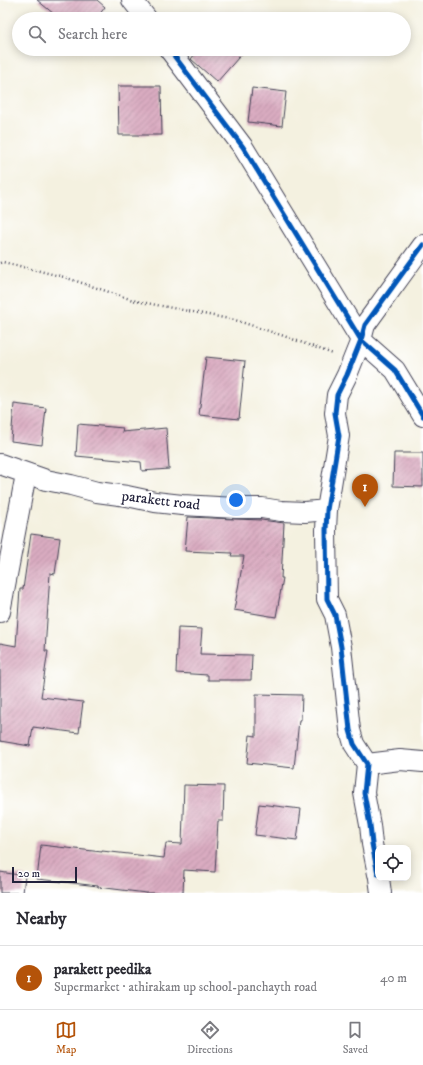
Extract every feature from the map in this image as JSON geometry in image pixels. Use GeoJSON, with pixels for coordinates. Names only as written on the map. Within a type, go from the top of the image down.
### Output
{"type":"FeatureCollection","features":[{"type":"Feature","properties":{"kind":"street"},"geometry":{"type":"LineString","coordinates":[[132,0],[141,12]]}},
{"type":"Feature","properties":{"kind":"street"},"geometry":{"type":"LineString","coordinates":[[174,56],[243,147],[361,340],[395,370],[423,416]]}},
{"type":"Feature","properties":{"kind":"street"},"geometry":{"type":"LineString","coordinates":[[375,859],[364,793],[367,764],[354,744],[350,730],[341,647],[335,615],[327,599],[327,510],[339,436],[335,413],[338,395],[361,340],[365,325],[423,245]]}},
{"type":"Feature","properties":{"kind":"street","name":"parakett road"},"geometry":{"type":"LineString","coordinates":[[0,464],[46,480],[97,492],[128,496],[155,502],[182,505],[262,508],[281,511],[305,512],[327,510]]}},
{"type":"Feature","properties":{"kind":"street"},"geometry":{"type":"LineString","coordinates":[[0,612],[26,474]]}},
{"type":"Feature","properties":{"kind":"street"},"geometry":{"type":"LineString","coordinates":[[367,764],[400,760],[423,762]]}},
{"type":"Feature","properties":{"kind":"street"},"geometry":{"type":"LineString","coordinates":[[379,881],[381,893]]}},
{"type":"Feature","properties":{"kind":"path"},"geometry":{"type":"LineString","coordinates":[[0,263],[3,262],[64,277],[136,301],[235,320],[284,336],[352,362]]}},
{"type":"Feature","properties":{"kind":"building"},"geometry":{"type":"Polygon","coordinates":[[[37,0],[97,0],[105,7],[101,12],[52,12],[37,0]]]}},
{"type":"Feature","properties":{"kind":"building"},"geometry":{"type":"Polygon","coordinates":[[[193,56],[240,56],[217,82],[191,59],[193,56]]]}},
{"type":"Feature","properties":{"kind":"building"},"geometry":{"type":"Polygon","coordinates":[[[118,86],[161,86],[162,135],[119,135],[118,86]]]}},
{"type":"Feature","properties":{"kind":"building"},"geometry":{"type":"Polygon","coordinates":[[[252,88],[286,92],[282,126],[248,122],[252,88]]]}},
{"type":"Feature","properties":{"kind":"building"},"geometry":{"type":"Polygon","coordinates":[[[206,357],[245,361],[239,419],[199,415],[206,357]]]}},
{"type":"Feature","properties":{"kind":"building"},"geometry":{"type":"Polygon","coordinates":[[[14,404],[46,408],[42,445],[11,441],[14,404]]]}},
{"type":"Feature","properties":{"kind":"building"},"geometry":{"type":"Polygon","coordinates":[[[78,424],[123,428],[122,432],[166,428],[169,469],[142,471],[141,462],[76,456],[78,424]]]}},
{"type":"Feature","properties":{"kind":"building"},"geometry":{"type":"Polygon","coordinates":[[[394,453],[423,453],[423,487],[393,486],[394,453]]]}},
{"type":"Feature","properties":{"kind":"building"},"geometry":{"type":"Polygon","coordinates":[[[188,517],[261,520],[284,523],[281,578],[283,578],[276,617],[234,610],[244,556],[231,556],[232,553],[185,551],[188,517]]]}},
{"type":"Feature","properties":{"kind":"building"},"geometry":{"type":"Polygon","coordinates":[[[31,534],[60,538],[55,574],[50,573],[45,651],[48,651],[41,697],[83,702],[79,733],[33,727],[30,746],[0,741],[0,643],[16,646],[20,589],[23,589],[31,534]]]}},
{"type":"Feature","properties":{"kind":"building"},"geometry":{"type":"Polygon","coordinates":[[[178,628],[202,629],[200,654],[252,655],[251,680],[208,680],[208,675],[176,673],[178,628]]]}},
{"type":"Feature","properties":{"kind":"building"},"geometry":{"type":"Polygon","coordinates":[[[256,694],[302,695],[301,720],[299,720],[294,768],[247,763],[250,735],[256,736],[256,694]]]}},
{"type":"Feature","properties":{"kind":"building"},"geometry":{"type":"Polygon","coordinates":[[[184,785],[224,786],[223,821],[218,821],[215,872],[184,870],[183,893],[146,893],[37,879],[41,845],[164,858],[166,843],[182,844],[184,785]]]}},
{"type":"Feature","properties":{"kind":"building"},"geometry":{"type":"Polygon","coordinates":[[[259,804],[301,809],[297,840],[255,835],[259,804]]]}},
{"type":"Feature","properties":{"kind":"building"},"geometry":{"type":"Polygon","coordinates":[[[0,872],[25,876],[23,893],[0,893],[0,872]]]}},
{"type":"Feature","properties":{"kind":"cycle path"},"geometry":{"type":"LineString","coordinates":[[174,56],[243,147],[361,340],[395,370],[423,416]]}},
{"type":"Feature","properties":{"kind":"cycle path"},"geometry":{"type":"LineString","coordinates":[[375,859],[364,793],[367,764],[354,744],[350,730],[341,647],[335,615],[327,599],[327,510],[339,436],[335,413],[337,395],[347,375],[361,340],[365,325],[423,245]]}},
{"type":"Feature","properties":{"kind":"place","name":"parakett peedika"},"geometry":{"type":"Point","coordinates":[365,507]}}]}
